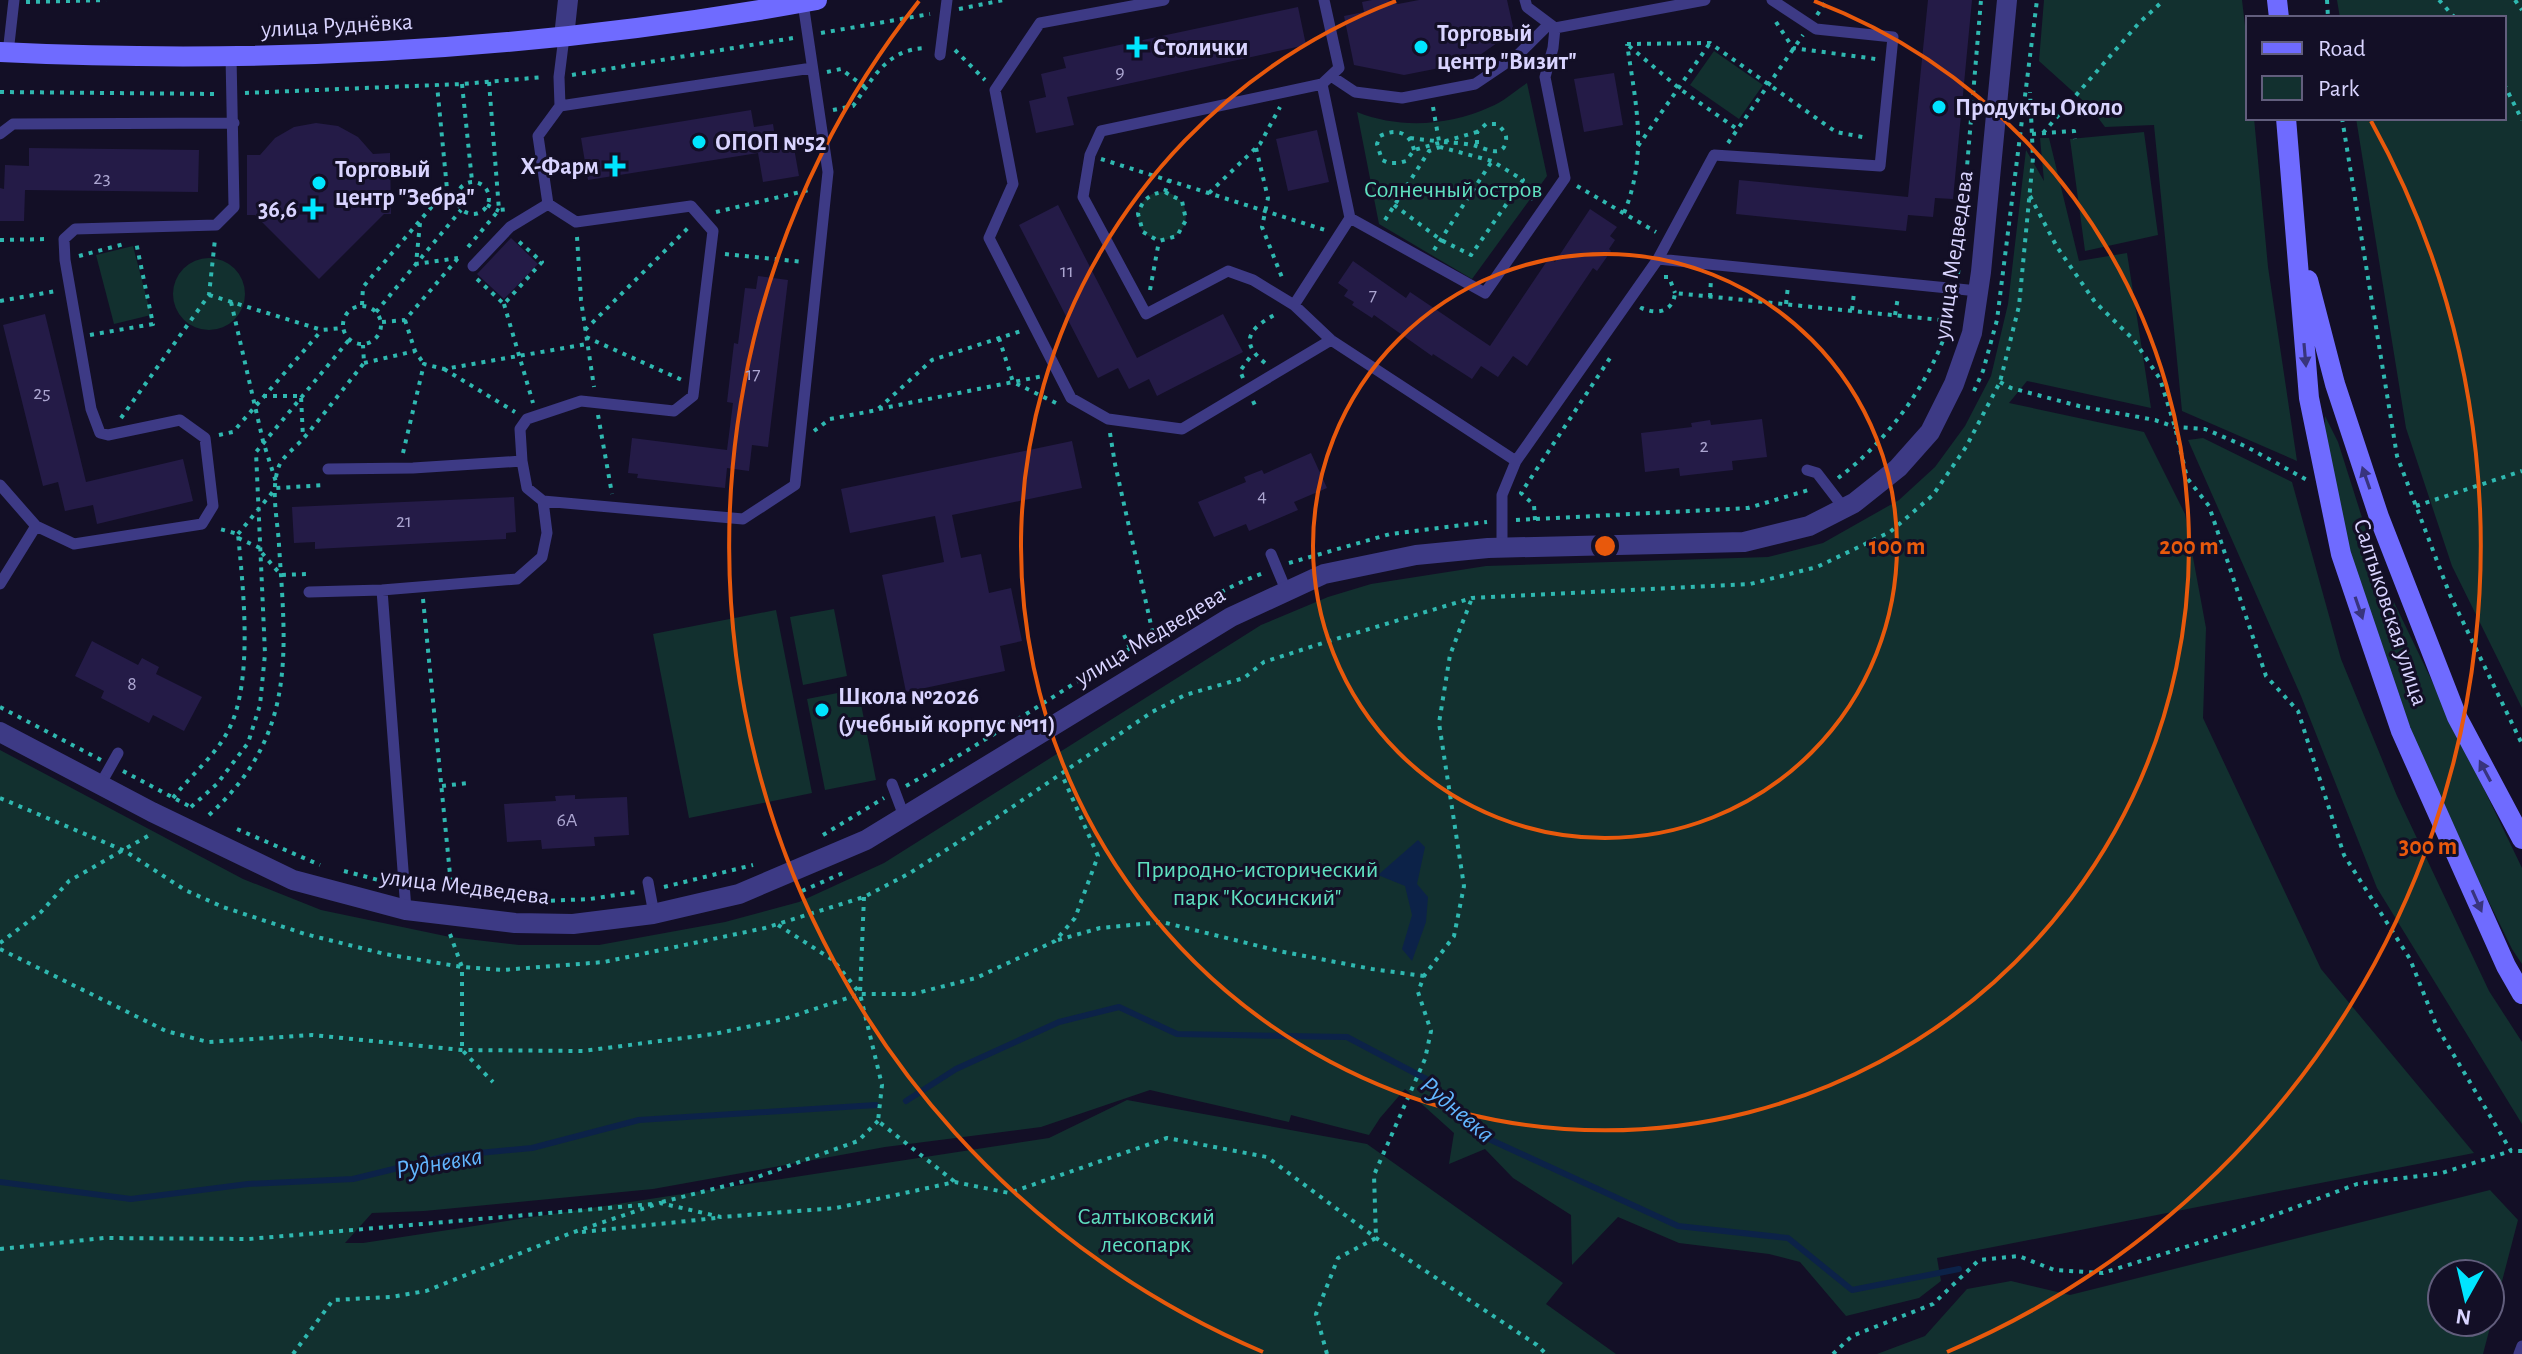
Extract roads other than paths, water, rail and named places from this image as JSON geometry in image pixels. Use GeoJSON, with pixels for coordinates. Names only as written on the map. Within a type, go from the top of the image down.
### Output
{"type":"FeatureCollection","features":[{"type":"Feature","properties":{"kind":"main road","name":"улица Руднёвка"},"geometry":{"type":"LineString","coordinates":[[4,53],[231,56],[402,49],[564,37],[810,1]]}},
{"type":"Feature","properties":{"kind":"main road","name":"Салтыковская улица"},"geometry":{"type":"LineString","coordinates":[[2286,120],[2309,398],[2341,554],[2401,731],[2506,966],[2522,994]]}},
{"type":"Feature","properties":{"kind":"main road","name":"Салтыковская улица"},"geometry":{"type":"LineString","coordinates":[[2294,221],[2335,384],[2379,517],[2457,717],[2522,839]]}},
{"type":"Feature","properties":{"kind":"street"},"geometry":{"type":"LineString","coordinates":[[564,37],[568,0]]}},
{"type":"Feature","properties":{"kind":"street","name":"улица Медведева"},"geometry":{"type":"LineString","coordinates":[[0,732],[293,880],[406,910],[515,923],[573,924],[654,914],[739,894],[866,840],[1231,617],[1324,574],[1416,555],[1502,547],[1744,542],[1809,526],[1844,508],[1898,468],[1930,432],[1954,384],[1969,343],[1978,291],[2007,0]]}},
{"type":"Feature","properties":{"kind":"lane"},"geometry":{"type":"LineString","coordinates":[[1164,0],[1040,23],[995,90],[1013,184],[989,238],[1071,398],[1108,419],[1182,429],[1331,340]]}},
{"type":"Feature","properties":{"kind":"lane"},"geometry":{"type":"LineString","coordinates":[[1324,0],[1339,68],[1326,80],[1101,131],[1090,155],[1083,197],[1146,314],[1228,271],[1253,280],[1294,305],[1331,340],[1516,461]]}},
{"type":"Feature","properties":{"kind":"lane"},"geometry":{"type":"LineString","coordinates":[[1525,0],[1527,7],[1552,26]]}},
{"type":"Feature","properties":{"kind":"lane"},"geometry":{"type":"LineString","coordinates":[[1326,80],[1355,92],[1402,98],[1475,84],[1518,55],[1552,26],[1705,0]]}},
{"type":"Feature","properties":{"kind":"lane"},"geometry":{"type":"LineString","coordinates":[[1502,547],[1502,495],[1516,461],[1658,259],[1714,155],[1880,166],[1893,37],[1816,29],[1772,0]]}},
{"type":"Feature","properties":{"kind":"lane"},"geometry":{"type":"LineString","coordinates":[[564,37],[559,77],[560,106],[538,136],[548,204],[576,222],[691,206],[713,231],[693,396],[674,411],[581,401],[532,418],[520,429],[527,488],[543,501],[743,519],[795,485],[828,172],[807,36],[810,1]]}},
{"type":"Feature","properties":{"kind":"lane"},"geometry":{"type":"LineString","coordinates":[[4,53],[14,2]]}},
{"type":"Feature","properties":{"kind":"lane"},"geometry":{"type":"LineString","coordinates":[[940,51],[946,6]]}},
{"type":"Feature","properties":{"kind":"lane"},"geometry":{"type":"LineString","coordinates":[[1350,218],[1485,293],[1565,178],[1545,77],[1553,48],[1552,26]]}},
{"type":"Feature","properties":{"kind":"lane"},"geometry":{"type":"LineString","coordinates":[[0,485],[36,526],[74,544],[202,524],[213,506],[205,438],[180,420],[108,435],[100,433],[91,409],[64,239],[75,229],[216,225],[234,207],[231,56]]}},
{"type":"Feature","properties":{"kind":"lane"},"geometry":{"type":"LineString","coordinates":[[560,106],[812,72]]}},
{"type":"Feature","properties":{"kind":"lane"},"geometry":{"type":"LineString","coordinates":[[1294,305],[1350,218],[1326,80]]}},
{"type":"Feature","properties":{"kind":"lane"},"geometry":{"type":"LineString","coordinates":[[0,134],[13,124],[234,123]]}},
{"type":"Feature","properties":{"kind":"lane"},"geometry":{"type":"LineString","coordinates":[[473,266],[508,229],[548,204]]}},
{"type":"Feature","properties":{"kind":"lane"},"geometry":{"type":"LineString","coordinates":[[1658,259],[1978,291]]}},
{"type":"Feature","properties":{"kind":"lane"},"geometry":{"type":"LineString","coordinates":[[328,469],[522,461]]}},
{"type":"Feature","properties":{"kind":"lane"},"geometry":{"type":"LineString","coordinates":[[1807,470],[1817,473],[1844,508]]}},
{"type":"Feature","properties":{"kind":"lane"},"geometry":{"type":"LineString","coordinates":[[0,499],[13,500]]}},
{"type":"Feature","properties":{"kind":"lane"},"geometry":{"type":"LineString","coordinates":[[309,592],[382,590],[517,579],[542,557],[547,533],[543,501]]}},
{"type":"Feature","properties":{"kind":"lane"},"geometry":{"type":"LineString","coordinates":[[0,584],[36,526]]}},
{"type":"Feature","properties":{"kind":"lane"},"geometry":{"type":"LineString","coordinates":[[1271,554],[1286,590]]}},
{"type":"Feature","properties":{"kind":"lane"},"geometry":{"type":"LineString","coordinates":[[382,590],[406,910]]}},
{"type":"Feature","properties":{"kind":"lane"},"geometry":{"type":"LineString","coordinates":[[100,785],[118,753]]}},
{"type":"Feature","properties":{"kind":"lane"},"geometry":{"type":"LineString","coordinates":[[894,788],[904,816]]}},
{"type":"Feature","properties":{"kind":"lane"},"geometry":{"type":"LineString","coordinates":[[649,886],[654,914]]}},
{"type":"Feature","properties":{"kind":"lane"},"geometry":{"type":"LineString","coordinates":[[2519,1354],[2522,1346]]}},
{"type":"Feature","properties":{"kind":"water"},"geometry":{"type":"Polygon","coordinates":[[[1418,840],[1425,847],[1417,884],[1428,897],[1426,922],[1412,961],[1402,949],[1412,915],[1405,886],[1378,875],[1418,840]]]}},
{"type":"Feature","properties":{"kind":"waterway","name":"Рудневка"},"geometry":{"type":"LineString","coordinates":[[906,1101],[956,1069],[1059,1022],[1119,1007],[1177,1034],[1347,1037],[1428,1080],[1491,1140],[1678,1226],[1788,1238],[1852,1290],[1959,1269]]}},
{"type":"Feature","properties":{"kind":"waterway","name":"Рудневка"},"geometry":{"type":"LineString","coordinates":[[0,1182],[131,1199],[248,1184],[353,1179],[447,1156],[532,1148],[639,1120],[876,1105]]}},
{"type":"Feature","properties":{"kind":"place","name":"Столички"},"geometry":{"type":"Point","coordinates":[1137,47]}},
{"type":"Feature","properties":{"kind":"place","name":"Торговый центр \"Визит\""},"geometry":{"type":"Point","coordinates":[1421,47]}},
{"type":"Feature","properties":{"kind":"place","name":"Продукты Около"},"geometry":{"type":"Point","coordinates":[1939,107]}},
{"type":"Feature","properties":{"kind":"place","name":"ОПОП №52"},"geometry":{"type":"Point","coordinates":[699,142]}},
{"type":"Feature","properties":{"kind":"place","name":"X-Фарм"},"geometry":{"type":"Point","coordinates":[615,166]}},
{"type":"Feature","properties":{"kind":"place","name":"Торговый центр \"Зебра\""},"geometry":{"type":"Point","coordinates":[319,183]}},
{"type":"Feature","properties":{"kind":"place","name":"36,6"},"geometry":{"type":"Point","coordinates":[313,209]}},
{"type":"Feature","properties":{"kind":"place","name":"Школа №2026 (учебный корпус №11)"},"geometry":{"type":"Point","coordinates":[822,710]}},
{"type":"Feature","properties":{"kind":"park label","name":"Солнечный остров"},"geometry":{"type":"Point","coordinates":[1453,189]}},
{"type":"Feature","properties":{"kind":"park label","name":"Природно-исторический парк \"Косинский\""},"geometry":{"type":"Point","coordinates":[1257,883]}},
{"type":"Feature","properties":{"kind":"park label","name":"Салтыковский лесопарк"},"geometry":{"type":"Point","coordinates":[1146,1230]}}]}
